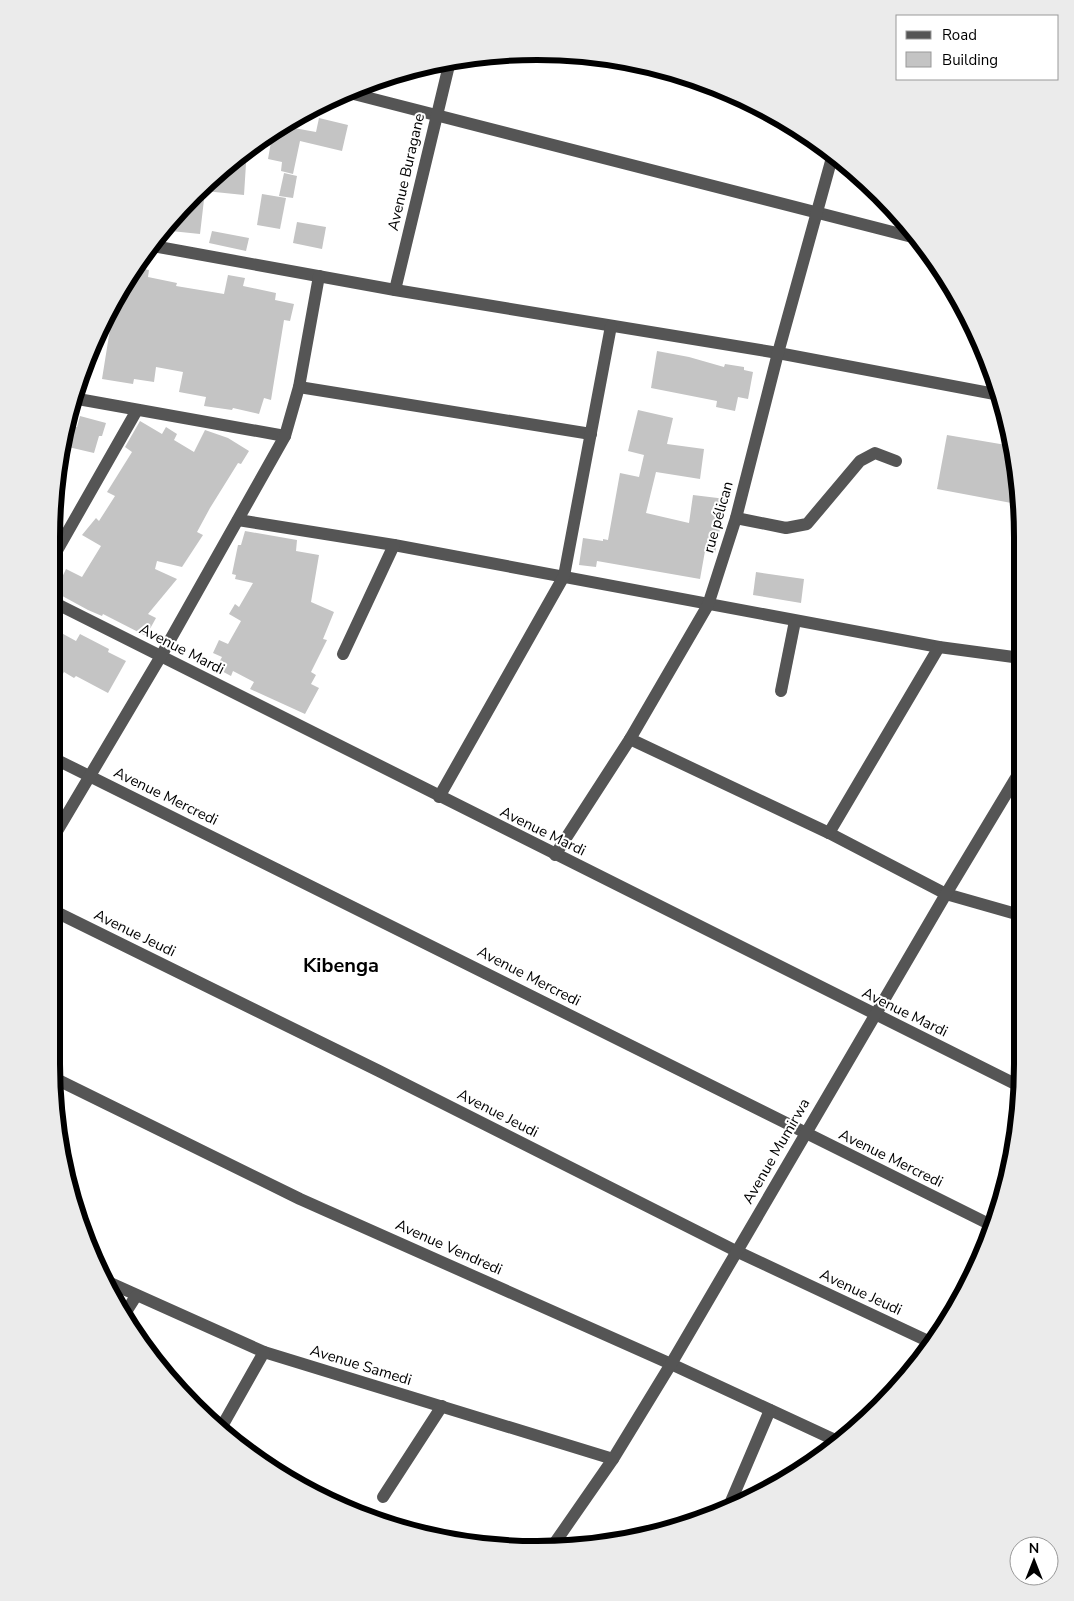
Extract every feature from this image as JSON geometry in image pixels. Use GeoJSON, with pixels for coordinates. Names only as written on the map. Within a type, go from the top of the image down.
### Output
{"type":"FeatureCollection","features":[{"type":"Feature","properties":{"kind":"street","name":"Avenue Buragane"},"geometry":{"type":"LineString","coordinates":[[395,290],[448,68]]}},
{"type":"Feature","properties":{"kind":"street"},"geometry":{"type":"LineString","coordinates":[[357,95],[436,117],[906,235]]}},
{"type":"Feature","properties":{"kind":"street","name":"rue pélican"},"geometry":{"type":"LineString","coordinates":[[555,854],[630,739],[708,605],[736,518],[778,353],[831,162]]}},
{"type":"Feature","properties":{"kind":"street"},"geometry":{"type":"LineString","coordinates":[[159,247],[395,290],[778,353],[992,394]]}},
{"type":"Feature","properties":{"kind":"street"},"geometry":{"type":"LineString","coordinates":[[60,826],[160,656],[285,436],[299,387],[319,276]]}},
{"type":"Feature","properties":{"kind":"street"},"geometry":{"type":"LineString","coordinates":[[439,797],[564,576],[611,326]]}},
{"type":"Feature","properties":{"kind":"street"},"geometry":{"type":"LineString","coordinates":[[299,387],[591,434]]}},
{"type":"Feature","properties":{"kind":"street"},"geometry":{"type":"LineString","coordinates":[[80,399],[285,436]]}},
{"type":"Feature","properties":{"kind":"street"},"geometry":{"type":"LineString","coordinates":[[60,545],[137,410]]}},
{"type":"Feature","properties":{"kind":"street"},"geometry":{"type":"LineString","coordinates":[[736,518],[786,528],[807,524],[860,461],[875,452],[896,461]]}},
{"type":"Feature","properties":{"kind":"street"},"geometry":{"type":"LineString","coordinates":[[238,520],[394,545],[939,647],[1014,657]]}},
{"type":"Feature","properties":{"kind":"street"},"geometry":{"type":"LineString","coordinates":[[343,654],[394,545]]}},
{"type":"Feature","properties":{"kind":"street","name":"Avenue Mardi"},"geometry":{"type":"LineString","coordinates":[[60,606],[1013,1083]]}},
{"type":"Feature","properties":{"kind":"street"},"geometry":{"type":"LineString","coordinates":[[781,691],[795,621]]}},
{"type":"Feature","properties":{"kind":"street"},"geometry":{"type":"LineString","coordinates":[[829,833],[939,647]]}},
{"type":"Feature","properties":{"kind":"street"},"geometry":{"type":"LineString","coordinates":[[630,739],[829,833],[946,894],[1014,913]]}},
{"type":"Feature","properties":{"kind":"street","name":"Avenue Mercredi"},"geometry":{"type":"LineString","coordinates":[[60,761],[987,1223]]}},
{"type":"Feature","properties":{"kind":"street","name":"Avenue Mumirwa"},"geometry":{"type":"LineString","coordinates":[[557,1540],[613,1459],[671,1364],[946,894],[1014,784]]}},
{"type":"Feature","properties":{"kind":"street","name":"Avenue Jeudi"},"geometry":{"type":"LineString","coordinates":[[60,914],[379,1070],[736,1251],[926,1340]]}},
{"type":"Feature","properties":{"kind":"street","name":"Avenue Vendredi"},"geometry":{"type":"LineString","coordinates":[[61,1081],[300,1199],[671,1364],[832,1438]]}},
{"type":"Feature","properties":{"kind":"street","name":"Avenue Samedi"},"geometry":{"type":"LineString","coordinates":[[115,1285],[264,1352],[613,1459]]}},
{"type":"Feature","properties":{"kind":"street"},"geometry":{"type":"LineString","coordinates":[[128,1309],[136,1296]]}},
{"type":"Feature","properties":{"kind":"street"},"geometry":{"type":"LineString","coordinates":[[223,1424],[264,1352]]}},
{"type":"Feature","properties":{"kind":"street"},"geometry":{"type":"LineString","coordinates":[[383,1497],[442,1406]]}},
{"type":"Feature","properties":{"kind":"street"},"geometry":{"type":"LineString","coordinates":[[732,1500],[770,1410]]}},
{"type":"Feature","properties":{"kind":"building"},"geometry":{"type":"Polygon","coordinates":[[[319,118],[348,125],[342,151],[300,141],[293,174],[281,171],[282,162],[268,159],[270,142],[293,128],[316,132],[319,118]]]}},
{"type":"Feature","properties":{"kind":"building"},"geometry":{"type":"Polygon","coordinates":[[[246,160],[244,195],[209,191],[222,178],[246,160]]]}},
{"type":"Feature","properties":{"kind":"building"},"geometry":{"type":"Polygon","coordinates":[[[284,173],[297,176],[293,198],[279,196],[284,173]]]}},
{"type":"Feature","properties":{"kind":"building"},"geometry":{"type":"Polygon","coordinates":[[[262,194],[286,198],[280,229],[257,225],[262,194]]]}},
{"type":"Feature","properties":{"kind":"building"},"geometry":{"type":"Polygon","coordinates":[[[204,196],[200,234],[171,231],[204,196]]]}},
{"type":"Feature","properties":{"kind":"building"},"geometry":{"type":"Polygon","coordinates":[[[297,222],[326,227],[322,249],[293,243],[297,222]]]}},
{"type":"Feature","properties":{"kind":"building"},"geometry":{"type":"Polygon","coordinates":[[[212,231],[249,238],[246,251],[209,243],[212,231]]]}},
{"type":"Feature","properties":{"kind":"building"},"geometry":{"type":"Polygon","coordinates":[[[142,269],[149,270],[148,277],[177,283],[176,286],[224,294],[228,275],[245,278],[243,286],[276,293],[275,300],[294,304],[290,321],[284,320],[271,400],[264,398],[259,414],[233,408],[232,410],[204,406],[206,397],[179,392],[183,372],[156,367],[154,382],[134,379],[133,384],[102,379],[110,329],[108,329],[124,298],[142,269]]]}},
{"type":"Feature","properties":{"kind":"building"},"geometry":{"type":"Polygon","coordinates":[[[657,351],[689,357],[724,367],[725,364],[744,367],[744,370],[753,372],[748,399],[738,397],[735,411],[716,407],[717,401],[651,388],[657,351]]]}},
{"type":"Feature","properties":{"kind":"building"},"geometry":{"type":"Polygon","coordinates":[[[638,410],[673,418],[667,444],[704,449],[700,479],[656,472],[646,513],[689,523],[693,495],[726,499],[715,553],[705,551],[700,579],[597,561],[596,567],[579,565],[583,538],[608,540],[620,473],[639,477],[644,455],[628,451],[638,410]]]}},
{"type":"Feature","properties":{"kind":"building"},"geometry":{"type":"Polygon","coordinates":[[[80,416],[106,423],[102,436],[99,436],[94,453],[69,447],[73,426],[77,427],[80,416]]]}},
{"type":"Feature","properties":{"kind":"building"},"geometry":{"type":"Polygon","coordinates":[[[140,421],[162,434],[166,427],[177,434],[174,440],[194,452],[205,430],[228,438],[249,451],[241,464],[238,463],[210,508],[197,532],[203,535],[182,567],[157,561],[155,569],[177,579],[148,614],[156,618],[146,636],[103,614],[102,616],[88,610],[60,595],[60,582],[66,569],[82,577],[101,546],[82,535],[96,518],[99,521],[115,496],[107,492],[132,452],[125,447],[140,421]]]}},
{"type":"Feature","properties":{"kind":"building"},"geometry":{"type":"Polygon","coordinates":[[[947,435],[1005,445],[1013,503],[937,489],[947,435]]]}},
{"type":"Feature","properties":{"kind":"building"},"geometry":{"type":"Polygon","coordinates":[[[245,531],[297,540],[296,551],[319,555],[311,602],[334,612],[323,639],[327,640],[311,672],[316,675],[311,684],[319,688],[305,714],[250,689],[254,682],[233,671],[231,676],[216,668],[222,657],[213,653],[219,640],[228,644],[241,621],[229,614],[235,604],[239,607],[253,583],[235,579],[236,575],[232,574],[238,545],[241,545],[245,531]]]}},
{"type":"Feature","properties":{"kind":"building"},"geometry":{"type":"Polygon","coordinates":[[[756,572],[804,579],[801,603],[753,595],[756,572]]]}},
{"type":"Feature","properties":{"kind":"building"},"geometry":{"type":"Polygon","coordinates":[[[60,632],[76,641],[80,634],[109,649],[108,652],[126,661],[108,693],[76,676],[74,678],[64,672],[60,679],[60,632]]]}},
{"type":"Feature","properties":{"kind":"district","name":"Kibenga"},"geometry":{"type":"Point","coordinates":[341,965]}}]}
